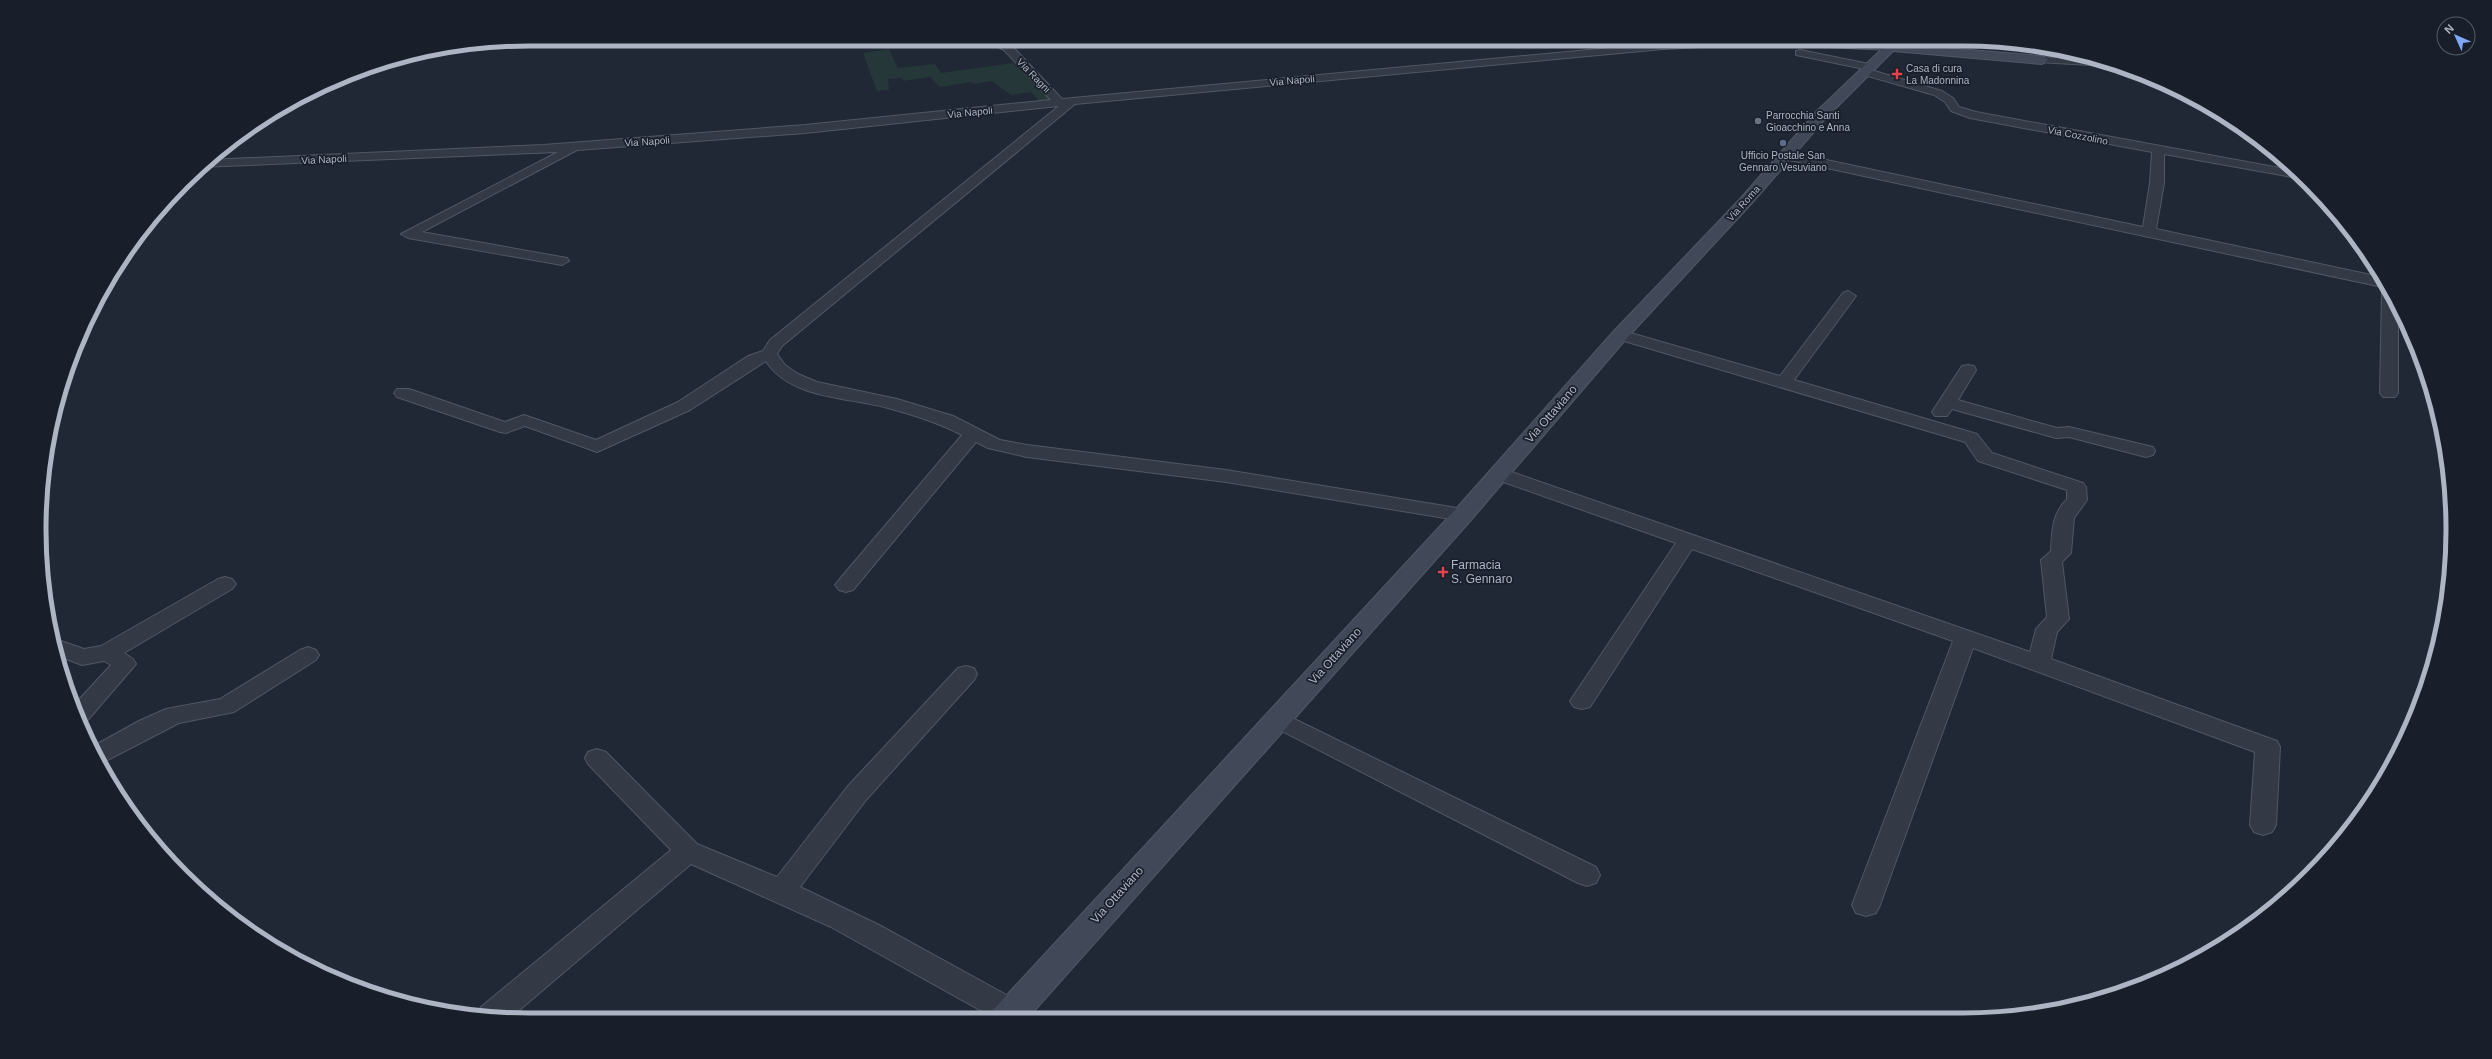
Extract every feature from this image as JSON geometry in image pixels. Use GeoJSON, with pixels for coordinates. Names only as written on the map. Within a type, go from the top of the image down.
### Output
{"type":"FeatureCollection","features":[{"type":"Feature","properties":{"kind":"main road","name":"Via Roma"},"geometry":{"type":"LineString","coordinates":[[1662,290],[1746,201],[1784,155],[1888,46]]}},
{"type":"Feature","properties":{"kind":"main road"},"geometry":{"type":"LineString","coordinates":[[1918,46],[2042,60]]}},
{"type":"Feature","properties":{"kind":"main road"},"geometry":{"type":"LineString","coordinates":[[2037,52],[2042,60]]}},
{"type":"Feature","properties":{"kind":"main road","name":"Via Ottaviano"},"geometry":{"type":"LineString","coordinates":[[1011,1013],[1463,515],[1620,335],[1662,290]]}},
{"type":"Feature","properties":{"kind":"street","name":"Via Ragni"},"geometry":{"type":"LineString","coordinates":[[1003,46],[1008,48],[1066,102]]}},
{"type":"Feature","properties":{"kind":"street","name":"Via Napoli"},"geometry":{"type":"LineString","coordinates":[[214,163],[578,146],[805,129],[1066,102],[1665,46]]}},
{"type":"Feature","properties":{"kind":"street","name":"Via Cozzolino"},"geometry":{"type":"LineString","coordinates":[[1755,46],[1867,69],[1938,93],[1950,100],[1959,111],[2289,174]]}},
{"type":"Feature","properties":{"kind":"street"},"geometry":{"type":"LineString","coordinates":[[2042,60],[2092,63]]}},
{"type":"Feature","properties":{"kind":"street"},"geometry":{"type":"LineString","coordinates":[[403,393],[506,428],[524,420],[597,446],[684,406],[754,360],[769,354],[776,343],[1066,102]]}},
{"type":"Feature","properties":{"kind":"street"},"geometry":{"type":"LineString","coordinates":[[562,261],[408,234],[578,146]]}},
{"type":"Feature","properties":{"kind":"street"},"geometry":{"type":"LineString","coordinates":[[2148,232],[2157,183],[2158,149]]}},
{"type":"Feature","properties":{"kind":"street"},"geometry":{"type":"LineString","coordinates":[[1784,155],[2377,281]]}},
{"type":"Feature","properties":{"kind":"street"},"geometry":{"type":"LineString","coordinates":[[1784,382],[1848,296]]}},
{"type":"Feature","properties":{"kind":"street"},"geometry":{"type":"LineString","coordinates":[[2389,393],[2390,305]]}},
{"type":"Feature","properties":{"kind":"street"},"geometry":{"type":"LineString","coordinates":[[1620,335],[1932,425],[1971,438],[1985,457],[2076,487],[2077,500],[2065,512],[2062,523],[2061,553],[2051,560],[2058,619],[2047,628],[2039,663]]}},
{"type":"Feature","properties":{"kind":"street"},"geometry":{"type":"LineString","coordinates":[[769,354],[779,368],[792,378],[812,386],[891,403],[947,420],[994,444],[1027,451],[1226,476],[1463,515]]}},
{"type":"Feature","properties":{"kind":"street"},"geometry":{"type":"LineString","coordinates":[[1932,425],[1968,370]]}},
{"type":"Feature","properties":{"kind":"street"},"geometry":{"type":"LineString","coordinates":[[1947,402],[2056,433],[2069,432],[2146,451]]}},
{"type":"Feature","properties":{"kind":"street"},"geometry":{"type":"LineString","coordinates":[[846,585],[973,434]]}},
{"type":"Feature","properties":{"kind":"street"},"geometry":{"type":"LineString","coordinates":[[1499,474],[1966,637],[2268,747],[2263,825]]}},
{"type":"Feature","properties":{"kind":"street"},"geometry":{"type":"LineString","coordinates":[[1582,701],[1688,540]]}},
{"type":"Feature","properties":{"kind":"street"},"geometry":{"type":"LineString","coordinates":[[60,647],[82,656],[107,653],[225,584]]}},
{"type":"Feature","properties":{"kind":"street"},"geometry":{"type":"LineString","coordinates":[[1866,905],[1966,637]]}},
{"type":"Feature","properties":{"kind":"street"},"geometry":{"type":"LineString","coordinates":[[82,712],[125,664],[107,653]]}},
{"type":"Feature","properties":{"kind":"street"},"geometry":{"type":"LineString","coordinates":[[101,753],[147,727],[174,715],[226,706],[308,655]]}},
{"type":"Feature","properties":{"kind":"street"},"geometry":{"type":"LineString","coordinates":[[782,891],[857,793],[966,674]]}},
{"type":"Feature","properties":{"kind":"street"},"geometry":{"type":"LineString","coordinates":[[1278,719],[1587,875]]}},
{"type":"Feature","properties":{"kind":"street"},"geometry":{"type":"LineString","coordinates":[[597,758],[688,850],[817,907],[905,953],[1003,1013]]}},
{"type":"Feature","properties":{"kind":"street"},"geometry":{"type":"LineString","coordinates":[[496,1012],[688,850]]}},
{"type":"Feature","properties":{"kind":"shaded area"},"geometry":{"type":"Polygon","coordinates":[[[889,49],[898,68],[935,64],[941,73],[1013,63],[1055,102],[1041,103],[1031,92],[1011,95],[992,81],[974,84],[971,82],[940,87],[930,77],[903,81],[902,78],[888,79],[889,90],[877,91],[863,53],[889,49]]]}},
{"type":"Feature","properties":{"kind":"place","name":"Casa di cura La Madonnina"},"geometry":{"type":"Point","coordinates":[1897,74]}},
{"type":"Feature","properties":{"kind":"place","name":"Parrocchia Santi Gioacchino e Anna"},"geometry":{"type":"Point","coordinates":[1758,121]}},
{"type":"Feature","properties":{"kind":"place","name":"Ufficio Postale San Gennaro Vesuviano"},"geometry":{"type":"Point","coordinates":[1783,143]}},
{"type":"Feature","properties":{"kind":"place","name":"Farmacia S. Gennaro"},"geometry":{"type":"Point","coordinates":[1443,572]}}]}
